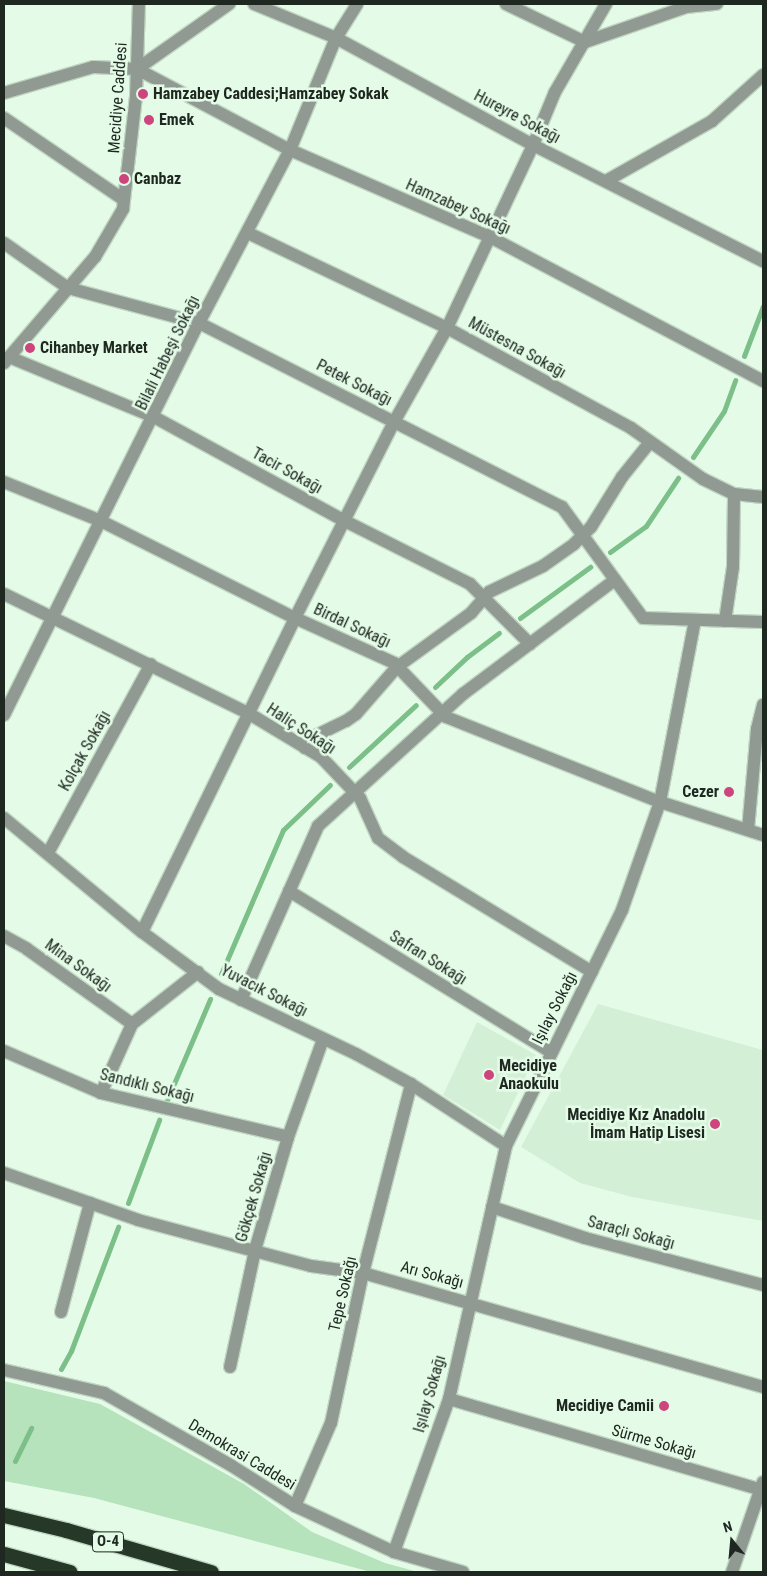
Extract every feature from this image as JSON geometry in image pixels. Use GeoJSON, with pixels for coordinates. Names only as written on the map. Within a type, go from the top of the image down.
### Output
{"type":"FeatureCollection","features":[{"type":"Feature","properties":{"kind":"highway","name":"O-4"},"geometry":{"type":"LineString","coordinates":[[4,1515],[66,1530],[211,1572]]}},
{"type":"Feature","properties":{"kind":"highway"},"geometry":{"type":"LineString","coordinates":[[7,1555],[48,1572]]}},
{"type":"Feature","properties":{"kind":"highway"},"geometry":{"type":"LineString","coordinates":[[7,1555],[70,1572]]}},
{"type":"Feature","properties":{"kind":"street","name":"Mecidiye Caddesi"},"geometry":{"type":"LineString","coordinates":[[6,360],[95,257],[123,208],[135,114],[139,4]]}},
{"type":"Feature","properties":{"kind":"street"},"geometry":{"type":"LineString","coordinates":[[4,93],[93,67],[137,69],[229,4]]}},
{"type":"Feature","properties":{"kind":"street","name":"Hureyre Sokağı"},"geometry":{"type":"LineString","coordinates":[[254,4],[336,38],[533,144],[763,261]]}},
{"type":"Feature","properties":{"kind":"street","name":"Bilali Habeşi Sokağı"},"geometry":{"type":"LineString","coordinates":[[4,715],[200,323],[290,150],[336,38],[357,4]]}},
{"type":"Feature","properties":{"kind":"street"},"geometry":{"type":"LineString","coordinates":[[506,4],[585,42],[686,7],[717,4]]}},
{"type":"Feature","properties":{"kind":"street"},"geometry":{"type":"LineString","coordinates":[[142,932],[295,618],[394,422],[447,328],[533,144],[555,92],[606,4]]}},
{"type":"Feature","properties":{"kind":"street","name":"Hamzabey Sokağı"},"geometry":{"type":"LineString","coordinates":[[137,69],[290,150],[490,237],[763,381]]}},
{"type":"Feature","properties":{"kind":"street"},"geometry":{"type":"LineString","coordinates":[[606,182],[712,121],[763,75]]}},
{"type":"Feature","properties":{"kind":"street"},"geometry":{"type":"LineString","coordinates":[[4,118],[124,200]]}},
{"type":"Feature","properties":{"kind":"street","name":"Müstesna Sokağı"},"geometry":{"type":"LineString","coordinates":[[248,233],[447,328],[631,428],[703,479],[734,494],[763,497]]}},
{"type":"Feature","properties":{"kind":"street","name":"Petek Sokağı"},"geometry":{"type":"LineString","coordinates":[[4,243],[68,288],[200,323],[562,507],[643,618],[695,620]]}},
{"type":"Feature","properties":{"kind":"street","name":"Tacir Sokağı"},"geometry":{"type":"LineString","coordinates":[[6,360],[154,417],[345,521],[470,584],[530,644]]}},
{"type":"Feature","properties":{"kind":"street"},"geometry":{"type":"LineString","coordinates":[[305,748],[317,736],[356,714],[397,667],[471,614],[483,597],[502,584],[543,566],[583,536],[622,477],[650,442]]}},
{"type":"Feature","properties":{"kind":"street","name":"Birdal Sokağı"},"geometry":{"type":"LineString","coordinates":[[4,482],[101,521],[397,667],[446,717],[660,802],[763,835]]}},
{"type":"Feature","properties":{"kind":"street"},"geometry":{"type":"LineString","coordinates":[[725,621],[733,567],[734,494]]}},
{"type":"Feature","properties":{"kind":"street"},"geometry":{"type":"LineString","coordinates":[[241,1000],[318,826],[463,694],[615,580]]}},
{"type":"Feature","properties":{"kind":"street","name":"Haliç Sokağı"},"geometry":{"type":"LineString","coordinates":[[4,594],[151,664],[248,713],[321,757],[360,798],[378,838],[402,857],[592,972]]}},
{"type":"Feature","properties":{"kind":"street"},"geometry":{"type":"LineString","coordinates":[[695,620],[763,622]]}},
{"type":"Feature","properties":{"kind":"street","name":"Işılay Sokağı"},"geometry":{"type":"LineString","coordinates":[[394,1552],[449,1399],[506,1146],[622,910],[660,802],[695,620]]}},
{"type":"Feature","properties":{"kind":"street","name":"Kolçak Sokağı"},"geometry":{"type":"LineString","coordinates":[[48,853],[151,664]]}},
{"type":"Feature","properties":{"kind":"street"},"geometry":{"type":"LineString","coordinates":[[748,830],[757,729],[763,705]]}},
{"type":"Feature","properties":{"kind":"street","name":"Yuvacık Sokağı"},"geometry":{"type":"LineString","coordinates":[[4,818],[142,932],[219,989],[356,1054],[411,1084],[506,1146]]}},
{"type":"Feature","properties":{"kind":"street","name":"Safran Sokağı"},"geometry":{"type":"LineString","coordinates":[[289,891],[551,1052]]}},
{"type":"Feature","properties":{"kind":"street","name":"Mina Sokağı"},"geometry":{"type":"LineString","coordinates":[[4,936],[27,949],[132,1024]]}},
{"type":"Feature","properties":{"kind":"street"},"geometry":{"type":"LineString","coordinates":[[101,1093],[132,1024],[198,972]]}},
{"type":"Feature","properties":{"kind":"street","name":"Gökçek Sokağı"},"geometry":{"type":"LineString","coordinates":[[230,1367],[255,1250],[288,1137],[323,1039]]}},
{"type":"Feature","properties":{"kind":"street","name":"Sandıklı Sokağı"},"geometry":{"type":"LineString","coordinates":[[4,1051],[101,1093],[288,1137]]}},
{"type":"Feature","properties":{"kind":"street","name":"Tepe Sokağı"},"geometry":{"type":"LineString","coordinates":[[295,1506],[330,1423],[363,1273],[411,1084]]}},
{"type":"Feature","properties":{"kind":"street","name":"Arı Sokağı"},"geometry":{"type":"LineString","coordinates":[[4,1173],[138,1220],[311,1266],[363,1273],[763,1387]]}},
{"type":"Feature","properties":{"kind":"street"},"geometry":{"type":"LineString","coordinates":[[61,1312],[90,1203]]}},
{"type":"Feature","properties":{"kind":"street","name":"Saraçlı Sokağı"},"geometry":{"type":"LineString","coordinates":[[492,1207],[585,1238],[763,1285]]}},
{"type":"Feature","properties":{"kind":"street","name":"Demokrasi Caddesi"},"geometry":{"type":"LineString","coordinates":[[4,1370],[104,1393],[232,1466],[295,1506],[394,1552],[464,1572]]}},
{"type":"Feature","properties":{"kind":"street","name":"Sürme Sokağı"},"geometry":{"type":"LineString","coordinates":[[449,1399],[762,1488]]}},
{"type":"Feature","properties":{"kind":"street"},"geometry":{"type":"LineString","coordinates":[[732,1572],[762,1488]]}},
{"type":"Feature","properties":{"kind":"shaded area"},"geometry":{"type":"Polygon","coordinates":[[[598,1004],[763,1050],[763,1221],[632,1197],[580,1183],[521,1147],[598,1004]]]}},
{"type":"Feature","properties":{"kind":"shaded area","name":"Mecidiye Anaokulu"},"geometry":{"type":"Polygon","coordinates":[[[477,1022],[536,1055],[500,1130],[443,1095],[477,1022]]]}},
{"type":"Feature","properties":{"kind":"shaded area"},"geometry":{"type":"Polygon","coordinates":[[[4,1381],[100,1404],[244,1484],[312,1532],[385,1563],[418,1572],[371,1572],[94,1498],[4,1481],[4,1381]]]}},
{"type":"Feature","properties":{"kind":"waterway"},"geometry":{"type":"LineString","coordinates":[[744,356],[763,306]]}},
{"type":"Feature","properties":{"kind":"waterway"},"geometry":{"type":"LineString","coordinates":[[693,457],[724,411],[735,380]]}},
{"type":"Feature","properties":{"kind":"waterway"},"geometry":{"type":"LineString","coordinates":[[610,552],[646,526],[678,478]]}},
{"type":"Feature","properties":{"kind":"waterway"},"geometry":{"type":"LineString","coordinates":[[520,618],[590,567]]}},
{"type":"Feature","properties":{"kind":"waterway"},"geometry":{"type":"LineString","coordinates":[[435,687],[467,657],[499,633]]}},
{"type":"Feature","properties":{"kind":"waterway"},"geometry":{"type":"LineString","coordinates":[[349,767],[416,705]]}},
{"type":"Feature","properties":{"kind":"waterway"},"geometry":{"type":"LineString","coordinates":[[221,974],[283,830],[330,785]]}},
{"type":"Feature","properties":{"kind":"waterway"},"geometry":{"type":"LineString","coordinates":[[167,1100],[210,999]]}},
{"type":"Feature","properties":{"kind":"waterway"},"geometry":{"type":"LineString","coordinates":[[128,1203],[159,1120]]}},
{"type":"Feature","properties":{"kind":"waterway"},"geometry":{"type":"LineString","coordinates":[[61,1369],[71,1351],[118,1227]]}},
{"type":"Feature","properties":{"kind":"waterway"},"geometry":{"type":"LineString","coordinates":[[15,1461],[31,1428]]}},
{"type":"Feature","properties":{"kind":"place","name":"Hamzabey Caddesi;Hamzabey Sokak"},"geometry":{"type":"Point","coordinates":[143,94]}},
{"type":"Feature","properties":{"kind":"place","name":"Emek"},"geometry":{"type":"Point","coordinates":[149,120]}},
{"type":"Feature","properties":{"kind":"place","name":"Canbaz"},"geometry":{"type":"Point","coordinates":[124,179]}},
{"type":"Feature","properties":{"kind":"place","name":"Cihanbey Market"},"geometry":{"type":"Point","coordinates":[30,348]}},
{"type":"Feature","properties":{"kind":"place","name":"Cezer"},"geometry":{"type":"Point","coordinates":[729,792]}},
{"type":"Feature","properties":{"kind":"place","name":"Mecidiye Anaokulu"},"geometry":{"type":"Point","coordinates":[489,1075]}},
{"type":"Feature","properties":{"kind":"place","name":"Mecidiye Kız Anadolu İmam Hatip Lisesi"},"geometry":{"type":"Point","coordinates":[715,1124]}},
{"type":"Feature","properties":{"kind":"place","name":"Mecidiye Camii"},"geometry":{"type":"Point","coordinates":[664,1406]}}]}
